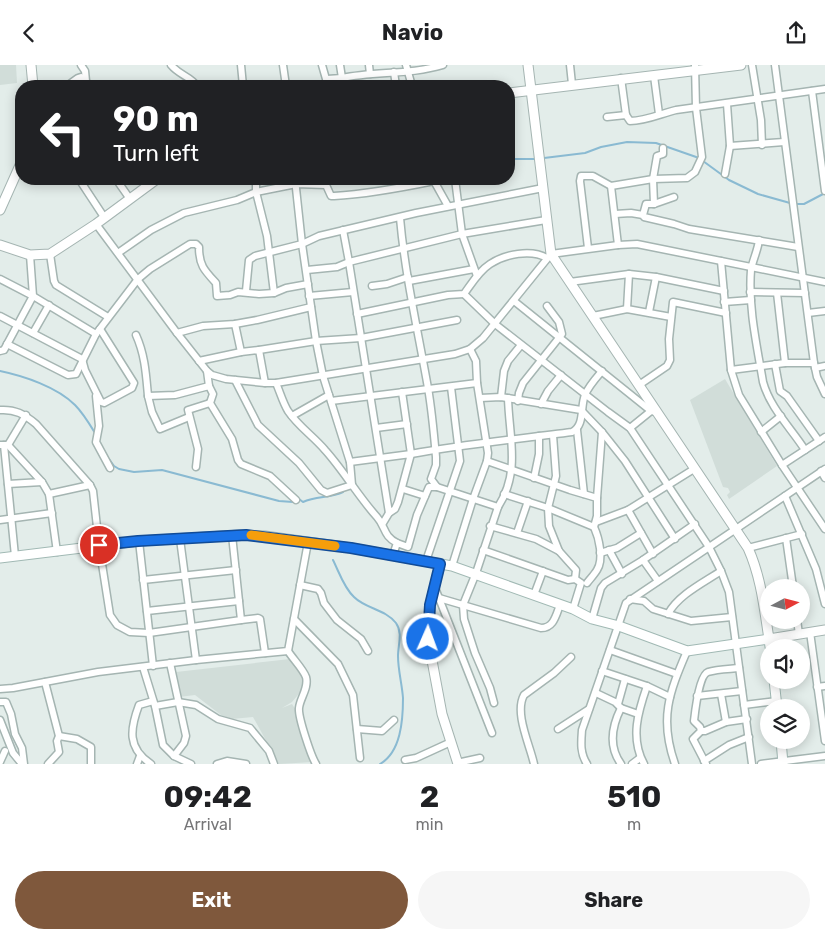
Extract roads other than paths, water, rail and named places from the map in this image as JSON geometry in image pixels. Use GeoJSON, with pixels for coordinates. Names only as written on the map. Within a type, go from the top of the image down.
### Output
{"type":"FeatureCollection","features":[{"type":"Feature","properties":{"kind":"street"},"geometry":{"type":"LineString","coordinates":[[31,65],[32,80]]}},
{"type":"Feature","properties":{"kind":"street"},"geometry":{"type":"LineString","coordinates":[[81,65],[87,80]]}},
{"type":"Feature","properties":{"kind":"street"},"geometry":{"type":"LineString","coordinates":[[171,65],[178,73],[191,80]]}},
{"type":"Feature","properties":{"kind":"street"},"geometry":{"type":"LineString","coordinates":[[241,65],[242,80]]}},
{"type":"Feature","properties":{"kind":"street"},"geometry":{"type":"LineString","coordinates":[[283,65],[285,80]]}},
{"type":"Feature","properties":{"kind":"street"},"geometry":{"type":"LineString","coordinates":[[322,65],[327,80]]}},
{"type":"Feature","properties":{"kind":"street"},"geometry":{"type":"LineString","coordinates":[[340,65],[342,78]]}},
{"type":"Feature","properties":{"kind":"street"},"geometry":{"type":"LineString","coordinates":[[369,65],[370,75]]}},
{"type":"Feature","properties":{"kind":"street"},"geometry":{"type":"LineString","coordinates":[[406,65],[410,80]]}},
{"type":"Feature","properties":{"kind":"street"},"geometry":{"type":"LineString","coordinates":[[528,65],[549,256],[570,282],[639,385],[654,412],[748,548],[756,565],[768,639]]}},
{"type":"Feature","properties":{"kind":"street"},"geometry":{"type":"LineString","coordinates":[[570,65],[572,84]]}},
{"type":"Feature","properties":{"kind":"street"},"geometry":{"type":"LineString","coordinates":[[515,92],[621,78],[654,76],[695,68],[741,65]]}},
{"type":"Feature","properties":{"kind":"street"},"geometry":{"type":"LineString","coordinates":[[752,65],[761,121],[762,145]]}},
{"type":"Feature","properties":{"kind":"street"},"geometry":{"type":"LineString","coordinates":[[775,65],[814,365],[825,394]]}},
{"type":"Feature","properties":{"kind":"street"},"geometry":{"type":"LineString","coordinates":[[336,80],[363,74],[408,72],[439,66]]}},
{"type":"Feature","properties":{"kind":"street"},"geometry":{"type":"LineString","coordinates":[[588,248],[579,178],[583,175],[593,176],[611,186],[653,179],[687,178],[695,171],[702,157],[696,108],[695,68]]}},
{"type":"Feature","properties":{"kind":"street"},"geometry":{"type":"LineString","coordinates":[[394,72],[395,80]]}},
{"type":"Feature","properties":{"kind":"street"},"geometry":{"type":"LineString","coordinates":[[654,76],[659,114]]}},
{"type":"Feature","properties":{"kind":"street"},"geometry":{"type":"LineString","coordinates":[[621,78],[626,115],[630,121],[644,121],[659,114],[676,110],[825,89]]}},
{"type":"Feature","properties":{"kind":"street"},"geometry":{"type":"LineString","coordinates":[[812,91],[825,191]]}},
{"type":"Feature","properties":{"kind":"street"},"geometry":{"type":"LineString","coordinates":[[725,174],[730,146],[727,104]]}},
{"type":"Feature","properties":{"kind":"street"},"geometry":{"type":"LineString","coordinates":[[608,117],[626,115]]}},
{"type":"Feature","properties":{"kind":"street"},"geometry":{"type":"LineString","coordinates":[[730,146],[784,142]]}},
{"type":"Feature","properties":{"kind":"street"},"geometry":{"type":"LineString","coordinates":[[654,204],[653,179],[657,156],[662,154],[663,148]]}},
{"type":"Feature","properties":{"kind":"street"},"geometry":{"type":"LineString","coordinates":[[0,210],[15,176]]}},
{"type":"Feature","properties":{"kind":"street"},"geometry":{"type":"LineString","coordinates":[[83,185],[104,217]]}},
{"type":"Feature","properties":{"kind":"street"},"geometry":{"type":"LineString","coordinates":[[120,185],[130,199]]}},
{"type":"Feature","properties":{"kind":"street"},"geometry":{"type":"LineString","coordinates":[[0,245],[30,255],[50,254],[96,224],[148,185]]}},
{"type":"Feature","properties":{"kind":"street"},"geometry":{"type":"LineString","coordinates":[[256,185],[256,192],[264,221],[274,293]]}},
{"type":"Feature","properties":{"kind":"street"},"geometry":{"type":"LineString","coordinates":[[118,253],[151,230],[184,213],[237,200],[256,192],[281,185]]}},
{"type":"Feature","properties":{"kind":"street"},"geometry":{"type":"LineString","coordinates":[[296,185],[302,244],[316,341],[323,376],[350,462],[352,485]]}},
{"type":"Feature","properties":{"kind":"street"},"geometry":{"type":"LineString","coordinates":[[326,185],[331,196],[368,195],[376,191],[420,185]]}},
{"type":"Feature","properties":{"kind":"street"},"geometry":{"type":"LineString","coordinates":[[436,185],[448,206]]}},
{"type":"Feature","properties":{"kind":"street"},"geometry":{"type":"LineString","coordinates":[[456,185],[462,234],[477,276]]}},
{"type":"Feature","properties":{"kind":"street"},"geometry":{"type":"LineString","coordinates":[[611,186],[618,245]]}},
{"type":"Feature","properties":{"kind":"street"},"geometry":{"type":"LineString","coordinates":[[246,291],[249,260],[251,257],[302,244],[319,236],[416,213],[543,188]]}},
{"type":"Feature","properties":{"kind":"street"},"geometry":{"type":"LineString","coordinates":[[643,215],[646,204],[654,204],[674,197]]}},
{"type":"Feature","properties":{"kind":"street"},"geometry":{"type":"LineString","coordinates":[[615,215],[631,213],[643,215],[644,217],[689,229],[798,247]]}},
{"type":"Feature","properties":{"kind":"street"},"geometry":{"type":"LineString","coordinates":[[400,217],[416,328],[428,389],[436,465],[431,479],[437,487]]}},
{"type":"Feature","properties":{"kind":"street"},"geometry":{"type":"LineString","coordinates":[[307,270],[337,267],[350,261],[462,234],[546,220]]}},
{"type":"Feature","properties":{"kind":"street"},"geometry":{"type":"LineString","coordinates":[[96,224],[176,333],[207,371],[218,377],[265,383],[323,376],[455,354],[470,349],[495,324],[549,256]]}},
{"type":"Feature","properties":{"kind":"street"},"geometry":{"type":"LineString","coordinates":[[343,231],[350,261],[389,513]]}},
{"type":"Feature","properties":{"kind":"street"},"geometry":{"type":"LineString","coordinates":[[760,240],[755,261],[751,266],[750,292],[764,389],[806,450]]}},
{"type":"Feature","properties":{"kind":"street"},"geometry":{"type":"LineString","coordinates":[[6,344],[68,375],[76,374],[98,331],[138,279],[150,269],[190,244],[196,244],[199,247],[199,257],[204,270],[216,283],[217,296],[246,291],[259,294],[274,293],[286,288],[308,284]]}},
{"type":"Feature","properties":{"kind":"street"},"geometry":{"type":"LineString","coordinates":[[464,294],[477,276],[490,264],[510,256],[537,253],[549,256],[588,248],[618,245],[647,246],[825,282]]}},
{"type":"Feature","properties":{"kind":"street"},"geometry":{"type":"LineString","coordinates":[[50,254],[56,285],[108,317]]}},
{"type":"Feature","properties":{"kind":"street"},"geometry":{"type":"LineString","coordinates":[[0,351],[4,349],[33,296],[30,255]]}},
{"type":"Feature","properties":{"kind":"street"},"geometry":{"type":"LineString","coordinates":[[721,261],[731,370],[739,395],[782,465],[825,529]]}},
{"type":"Feature","properties":{"kind":"street"},"geometry":{"type":"LineString","coordinates":[[372,286],[474,269]]}},
{"type":"Feature","properties":{"kind":"street"},"geometry":{"type":"LineString","coordinates":[[570,282],[629,275],[656,277],[724,291]]}},
{"type":"Feature","properties":{"kind":"street"},"geometry":{"type":"LineString","coordinates":[[627,309],[629,275]]}},
{"type":"Feature","properties":{"kind":"street"},"geometry":{"type":"LineString","coordinates":[[649,312],[656,277]]}},
{"type":"Feature","properties":{"kind":"street"},"geometry":{"type":"LineString","coordinates":[[0,279],[98,331],[134,383],[134,386],[104,403],[101,402],[85,370],[82,359],[0,316]]}},
{"type":"Feature","properties":{"kind":"street"},"geometry":{"type":"LineString","coordinates":[[310,296],[354,292]]}},
{"type":"Feature","properties":{"kind":"street"},"geometry":{"type":"LineString","coordinates":[[750,292],[805,293]]}},
{"type":"Feature","properties":{"kind":"street"},"geometry":{"type":"LineString","coordinates":[[777,293],[785,363]]}},
{"type":"Feature","properties":{"kind":"street"},"geometry":{"type":"LineString","coordinates":[[358,314],[448,295],[464,294],[495,324],[630,428],[709,547],[729,593],[752,764]]}},
{"type":"Feature","properties":{"kind":"street"},"geometry":{"type":"LineString","coordinates":[[724,302],[751,300]]}},
{"type":"Feature","properties":{"kind":"street"},"geometry":{"type":"LineString","coordinates":[[514,301],[654,412]]}},
{"type":"Feature","properties":{"kind":"street"},"geometry":{"type":"LineString","coordinates":[[639,385],[667,367],[670,360],[669,339],[673,302],[726,313]]}},
{"type":"Feature","properties":{"kind":"street"},"geometry":{"type":"LineString","coordinates":[[33,333],[49,305]]}},
{"type":"Feature","properties":{"kind":"street"},"geometry":{"type":"LineString","coordinates":[[518,401],[521,387],[562,334],[561,327],[547,306]]}},
{"type":"Feature","properties":{"kind":"street"},"geometry":{"type":"LineString","coordinates":[[176,333],[203,325],[234,324],[279,316],[311,307]]}},
{"type":"Feature","properties":{"kind":"street"},"geometry":{"type":"LineString","coordinates":[[593,316],[627,309],[671,317]]}},
{"type":"Feature","properties":{"kind":"street"},"geometry":{"type":"LineString","coordinates":[[808,313],[825,311]]}},
{"type":"Feature","properties":{"kind":"street"},"geometry":{"type":"LineString","coordinates":[[199,361],[259,349],[316,341],[361,338],[457,320]]}},
{"type":"Feature","properties":{"kind":"street"},"geometry":{"type":"LineString","coordinates":[[234,324],[242,352]]}},
{"type":"Feature","properties":{"kind":"street"},"geometry":{"type":"LineString","coordinates":[[136,335],[146,368],[148,396],[152,412],[160,429],[190,417]]}},
{"type":"Feature","properties":{"kind":"street"},"geometry":{"type":"LineString","coordinates":[[494,703],[490,688],[474,653],[464,619],[463,605],[476,573],[490,526],[512,470],[512,439],[504,398],[504,371],[508,361],[522,345]]}},
{"type":"Feature","properties":{"kind":"street"},"geometry":{"type":"LineString","coordinates":[[259,349],[265,383]]}},
{"type":"Feature","properties":{"kind":"street"},"geometry":{"type":"LineString","coordinates":[[452,566],[487,461],[476,361],[470,349]]}},
{"type":"Feature","properties":{"kind":"street"},"geometry":{"type":"LineString","coordinates":[[731,370],[785,363],[825,366]]}},
{"type":"Feature","properties":{"kind":"street"},"geometry":{"type":"LineString","coordinates":[[776,364],[780,391],[819,441]]}},
{"type":"Feature","properties":{"kind":"street"},"geometry":{"type":"LineString","coordinates":[[207,371],[208,386],[213,395],[210,403]]}},
{"type":"Feature","properties":{"kind":"street"},"geometry":{"type":"LineString","coordinates":[[584,494],[577,430],[580,425],[585,393],[602,371]]}},
{"type":"Feature","properties":{"kind":"street"},"geometry":{"type":"LineString","coordinates":[[541,404],[548,391],[561,375]]}},
{"type":"Feature","properties":{"kind":"street"},"geometry":{"type":"LineString","coordinates":[[235,380],[258,425],[299,463],[321,490],[327,493],[352,485]]}},
{"type":"Feature","properties":{"kind":"street"},"geometry":{"type":"LineString","coordinates":[[276,383],[292,416],[326,450],[370,509],[383,523],[389,539],[408,547],[424,496],[429,487],[437,487],[498,507]]}},
{"type":"Feature","properties":{"kind":"street"},"geometry":{"type":"LineString","coordinates":[[292,416],[330,398],[477,383]]}},
{"type":"Feature","properties":{"kind":"street"},"geometry":{"type":"LineString","coordinates":[[148,396],[175,395],[208,386]]}},
{"type":"Feature","properties":{"kind":"street"},"geometry":{"type":"LineString","coordinates":[[426,561],[460,461],[451,387]]}},
{"type":"Feature","properties":{"kind":"street"},"geometry":{"type":"LineString","coordinates":[[383,523],[389,513],[395,509],[403,489],[411,454],[402,391]]}},
{"type":"Feature","properties":{"kind":"street"},"geometry":{"type":"LineString","coordinates":[[96,392],[99,427],[96,442],[110,468]]}},
{"type":"Feature","properties":{"kind":"street"},"geometry":{"type":"LineString","coordinates":[[772,402],[785,395]]}},
{"type":"Feature","properties":{"kind":"street"},"geometry":{"type":"LineString","coordinates":[[480,398],[504,398],[581,410],[602,432],[624,461],[675,539]]}},
{"type":"Feature","properties":{"kind":"street"},"geometry":{"type":"LineString","coordinates":[[196,467],[198,449],[188,410],[210,403]]}},
{"type":"Feature","properties":{"kind":"street"},"geometry":{"type":"LineString","coordinates":[[210,403],[232,439],[241,464],[270,476],[296,500]]}},
{"type":"Feature","properties":{"kind":"street"},"geometry":{"type":"LineString","coordinates":[[0,410],[15,410],[26,415],[36,423],[90,485],[93,491],[110,615],[117,625],[130,632],[149,633],[258,618],[260,619],[265,653]]}},
{"type":"Feature","properties":{"kind":"street"},"geometry":{"type":"LineString","coordinates":[[630,428],[654,412]]}},
{"type":"Feature","properties":{"kind":"street"},"geometry":{"type":"LineString","coordinates":[[15,556],[4,445],[26,415]]}},
{"type":"Feature","properties":{"kind":"street"},"geometry":{"type":"LineString","coordinates":[[761,431],[781,416]]}},
{"type":"Feature","properties":{"kind":"street"},"geometry":{"type":"LineString","coordinates":[[376,428],[407,424]]}},
{"type":"Feature","properties":{"kind":"street"},"geometry":{"type":"LineString","coordinates":[[350,462],[553,435],[577,430]]}},
{"type":"Feature","properties":{"kind":"street"},"geometry":{"type":"LineString","coordinates":[[587,583],[598,569],[600,553],[600,538],[595,524],[602,432]]}},
{"type":"Feature","properties":{"kind":"street"},"geometry":{"type":"LineString","coordinates":[[553,435],[556,467],[555,485],[548,508],[550,526],[559,551]]}},
{"type":"Feature","properties":{"kind":"street"},"geometry":{"type":"LineString","coordinates":[[534,478],[539,454],[539,436]]}},
{"type":"Feature","properties":{"kind":"street"},"geometry":{"type":"LineString","coordinates":[[782,465],[825,437]]}},
{"type":"Feature","properties":{"kind":"street"},"geometry":{"type":"LineString","coordinates":[[4,445],[42,482],[49,494],[57,552]]}},
{"type":"Feature","properties":{"kind":"street"},"geometry":{"type":"LineString","coordinates":[[487,461],[597,498]]}},
{"type":"Feature","properties":{"kind":"street"},"geometry":{"type":"LineString","coordinates":[[504,494],[595,524],[628,510],[694,469]]}},
{"type":"Feature","properties":{"kind":"street"},"geometry":{"type":"LineString","coordinates":[[587,764],[582,756],[582,730],[626,603],[823,470],[825,478]]}},
{"type":"Feature","properties":{"kind":"street"},"geometry":{"type":"LineString","coordinates":[[8,484],[42,482]]}},
{"type":"Feature","properties":{"kind":"street"},"geometry":{"type":"LineString","coordinates":[[49,494],[90,485]]}},
{"type":"Feature","properties":{"kind":"street"},"geometry":{"type":"LineString","coordinates":[[403,489],[424,496]]}},
{"type":"Feature","properties":{"kind":"street"},"geometry":{"type":"LineString","coordinates":[[785,496],[822,577],[825,604]]}},
{"type":"Feature","properties":{"kind":"street"},"geometry":{"type":"LineString","coordinates":[[517,533],[528,501]]}},
{"type":"Feature","properties":{"kind":"street"},"geometry":{"type":"LineString","coordinates":[[628,510],[653,554]]}},
{"type":"Feature","properties":{"kind":"street"},"geometry":{"type":"LineString","coordinates":[[0,520],[52,513]]}},
{"type":"Feature","properties":{"kind":"street"},"geometry":{"type":"LineString","coordinates":[[592,619],[601,588],[609,580],[653,554],[695,524]]}},
{"type":"Feature","properties":{"kind":"street"},"geometry":{"type":"LineString","coordinates":[[490,526],[541,541],[559,551],[576,570],[575,579]]}},
{"type":"Feature","properties":{"kind":"street"},"geometry":{"type":"LineString","coordinates":[[600,553],[617,548],[640,533]]}},
{"type":"Feature","properties":{"kind":"street"},"geometry":{"type":"LineString","coordinates":[[748,548],[802,534]]}},
{"type":"Feature","properties":{"kind":"street"},"geometry":{"type":"LineString","coordinates":[[0,558],[138,541],[232,535],[256,536],[393,555],[452,566],[573,609],[592,619],[619,626],[687,651],[736,643],[760,643]]}},
{"type":"Feature","properties":{"kind":"street"},"geometry":{"type":"LineString","coordinates":[[232,535],[241,620]]}},
{"type":"Feature","properties":{"kind":"street"},"geometry":{"type":"LineString","coordinates":[[786,538],[792,579]]}},
{"type":"Feature","properties":{"kind":"street"},"geometry":{"type":"LineString","coordinates":[[180,539],[196,660]]}},
{"type":"Feature","properties":{"kind":"street"},"geometry":{"type":"LineString","coordinates":[[138,541],[148,611],[153,665]]}},
{"type":"Feature","properties":{"kind":"street"},"geometry":{"type":"LineString","coordinates":[[308,542],[288,651],[306,677],[299,712],[316,764]]}},
{"type":"Feature","properties":{"kind":"street"},"geometry":{"type":"LineString","coordinates":[[393,555],[397,543]]}},
{"type":"Feature","properties":{"kind":"street"},"geometry":{"type":"LineString","coordinates":[[483,550],[568,579],[575,579],[582,583],[573,609]]}},
{"type":"Feature","properties":{"kind":"street"},"geometry":{"type":"LineString","coordinates":[[610,550],[622,574]]}},
{"type":"Feature","properties":{"kind":"street"},"geometry":{"type":"LineString","coordinates":[[643,560],[658,581]]}},
{"type":"Feature","properties":{"kind":"street"},"geometry":{"type":"LineString","coordinates":[[440,564],[428,621],[428,639],[442,714],[458,763],[480,758]]}},
{"type":"Feature","properties":{"kind":"street"},"geometry":{"type":"LineString","coordinates":[[143,580],[236,570]]}},
{"type":"Feature","properties":{"kind":"street"},"geometry":{"type":"LineString","coordinates":[[534,595],[544,571]]}},
{"type":"Feature","properties":{"kind":"street"},"geometry":{"type":"LineString","coordinates":[[668,614],[679,600],[721,571]]}},
{"type":"Feature","properties":{"kind":"street"},"geometry":{"type":"LineString","coordinates":[[300,585],[318,589],[324,603],[337,620],[361,639],[368,651]]}},
{"type":"Feature","properties":{"kind":"street"},"geometry":{"type":"LineString","coordinates":[[434,587],[492,733]]}},
{"type":"Feature","properties":{"kind":"street"},"geometry":{"type":"LineString","coordinates":[[439,598],[544,629],[552,625],[560,605]]}},
{"type":"Feature","properties":{"kind":"street"},"geometry":{"type":"LineString","coordinates":[[630,599],[644,601],[653,609],[686,620],[695,621],[732,617]]}},
{"type":"Feature","properties":{"kind":"street"},"geometry":{"type":"LineString","coordinates":[[148,611],[239,601]]}},
{"type":"Feature","properties":{"kind":"street"},"geometry":{"type":"LineString","coordinates":[[294,619],[338,663],[353,695],[360,758]]}},
{"type":"Feature","properties":{"kind":"street"},"geometry":{"type":"LineString","coordinates":[[798,629],[798,634]]}},
{"type":"Feature","properties":{"kind":"street"},"geometry":{"type":"LineString","coordinates":[[782,639],[798,634],[825,630]]}},
{"type":"Feature","properties":{"kind":"street"},"geometry":{"type":"LineString","coordinates":[[810,632],[817,687],[823,711],[825,741]]}},
{"type":"Feature","properties":{"kind":"street"},"geometry":{"type":"LineString","coordinates":[[610,650],[677,674]]}},
{"type":"Feature","properties":{"kind":"street"},"geometry":{"type":"LineString","coordinates":[[0,689],[98,672],[288,651]]}},
{"type":"Feature","properties":{"kind":"street"},"geometry":{"type":"LineString","coordinates":[[674,763],[666,728],[666,716],[677,674],[687,651]]}},
{"type":"Feature","properties":{"kind":"street"},"geometry":{"type":"LineString","coordinates":[[534,764],[520,711],[521,699],[571,657]]}},
{"type":"Feature","properties":{"kind":"street"},"geometry":{"type":"LineString","coordinates":[[170,663],[186,740],[174,756]]}},
{"type":"Feature","properties":{"kind":"street"},"geometry":{"type":"LineString","coordinates":[[143,667],[163,745],[180,762],[191,764]]}},
{"type":"Feature","properties":{"kind":"street"},"geometry":{"type":"LineString","coordinates":[[701,731],[694,721],[697,696],[705,674],[739,668]]}},
{"type":"Feature","properties":{"kind":"street"},"geometry":{"type":"LineString","coordinates":[[602,671],[647,686],[670,697]]}},
{"type":"Feature","properties":{"kind":"street"},"geometry":{"type":"LineString","coordinates":[[621,764],[614,750],[612,736],[625,679]]}},
{"type":"Feature","properties":{"kind":"street"},"geometry":{"type":"LineString","coordinates":[[45,682],[59,736],[57,741],[59,752],[48,764]]}},
{"type":"Feature","properties":{"kind":"street"},"geometry":{"type":"LineString","coordinates":[[632,764],[642,761],[637,747],[636,728],[638,714],[647,686]]}},
{"type":"Feature","properties":{"kind":"street"},"geometry":{"type":"LineString","coordinates":[[817,687],[825,686]]}},
{"type":"Feature","properties":{"kind":"street"},"geometry":{"type":"LineString","coordinates":[[13,688],[3,702],[12,719],[15,734],[22,748],[23,764]]}},
{"type":"Feature","properties":{"kind":"street"},"geometry":{"type":"LineString","coordinates":[[697,696],[742,691]]}},
{"type":"Feature","properties":{"kind":"street"},"geometry":{"type":"LineString","coordinates":[[596,693],[638,714]]}},
{"type":"Feature","properties":{"kind":"street"},"geometry":{"type":"LineString","coordinates":[[721,694],[726,722]]}},
{"type":"Feature","properties":{"kind":"street"},"geometry":{"type":"LineString","coordinates":[[151,764],[140,756],[132,737],[134,721],[141,703],[178,702],[196,705],[218,719],[250,728],[269,751],[274,764]]}},
{"type":"Feature","properties":{"kind":"street"},"geometry":{"type":"LineString","coordinates":[[744,705],[760,705]]}},
{"type":"Feature","properties":{"kind":"street"},"geometry":{"type":"LineString","coordinates":[[558,729],[589,709]]}},
{"type":"Feature","properties":{"kind":"street"},"geometry":{"type":"LineString","coordinates":[[0,762],[5,750],[1,723],[12,719]]}},
{"type":"Feature","properties":{"kind":"street"},"geometry":{"type":"LineString","coordinates":[[746,719],[726,722],[701,731],[694,739],[705,763],[729,745],[749,737]]}},
{"type":"Feature","properties":{"kind":"street"},"geometry":{"type":"LineString","coordinates":[[357,729],[382,731],[394,720]]}},
{"type":"Feature","properties":{"kind":"street"},"geometry":{"type":"LineString","coordinates":[[59,736],[77,739],[90,747],[91,764]]}},
{"type":"Feature","properties":{"kind":"street"},"geometry":{"type":"LineString","coordinates":[[405,760],[416,758],[451,742]]}},
{"type":"Feature","properties":{"kind":"street"},"geometry":{"type":"LineString","coordinates":[[782,749],[783,763]]}},
{"type":"Feature","properties":{"kind":"street"},"geometry":{"type":"LineString","coordinates":[[5,750],[23,764]]}},
{"type":"Feature","properties":{"kind":"street"},"geometry":{"type":"LineString","coordinates":[[137,764],[140,756]]}},
{"type":"Feature","properties":{"kind":"street"},"geometry":{"type":"LineString","coordinates":[[761,764],[783,763],[825,756]]}},
{"type":"Feature","properties":{"kind":"street"},"geometry":{"type":"LineString","coordinates":[[217,764],[224,761],[242,764]]}},
{"type":"Feature","properties":{"kind":"waterway"},"geometry":{"type":"LineString","coordinates":[[544,158],[585,153],[601,147],[627,142],[656,143],[699,158]]}},
{"type":"Feature","properties":{"kind":"waterway"},"geometry":{"type":"LineString","coordinates":[[515,159],[536,159]]}},
{"type":"Feature","properties":{"kind":"waterway"},"geometry":{"type":"LineString","coordinates":[[703,161],[729,180],[758,194],[790,203]]}},
{"type":"Feature","properties":{"kind":"waterway"},"geometry":{"type":"LineString","coordinates":[[795,204],[804,204],[825,193]]}},
{"type":"Feature","properties":{"kind":"waterway"},"geometry":{"type":"LineString","coordinates":[[0,371],[30,379],[59,393],[78,408],[95,433]]}},
{"type":"Feature","properties":{"kind":"waterway"},"geometry":{"type":"LineString","coordinates":[[109,459],[119,469],[134,472],[162,470],[279,501],[293,502],[299,499],[303,502],[343,492]]}},
{"type":"Feature","properties":{"kind":"waterway"},"geometry":{"type":"LineString","coordinates":[[333,560],[350,593],[364,604],[392,618],[399,631],[398,661],[403,698],[401,725],[397,744],[387,759],[380,764]]}}]}
